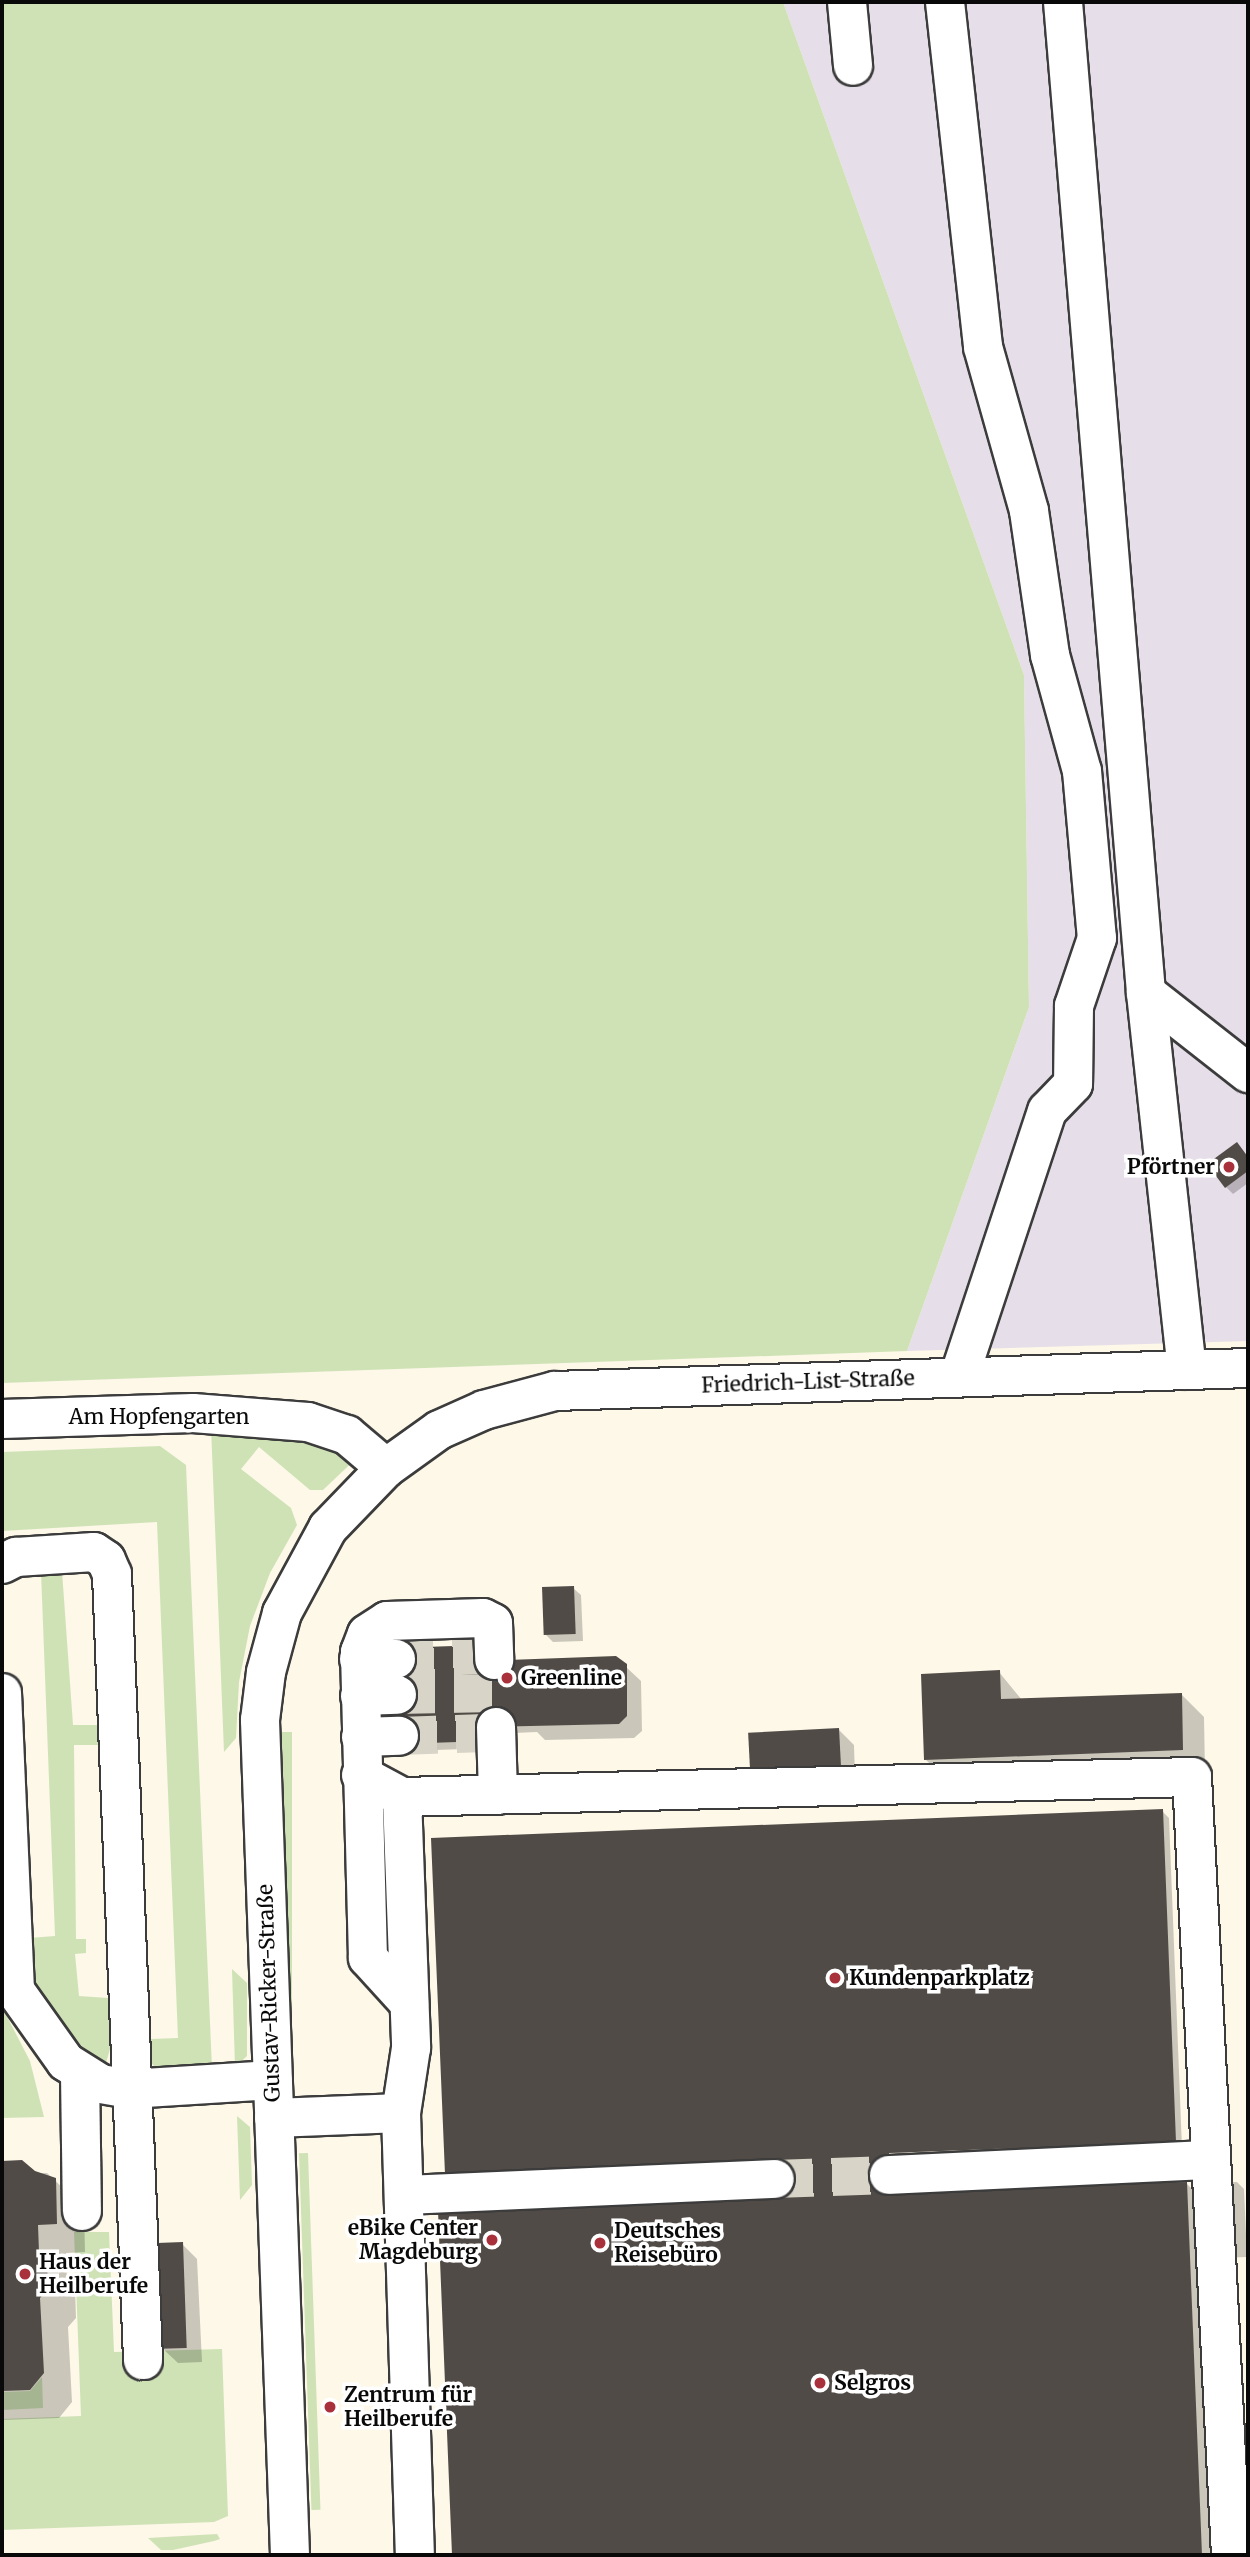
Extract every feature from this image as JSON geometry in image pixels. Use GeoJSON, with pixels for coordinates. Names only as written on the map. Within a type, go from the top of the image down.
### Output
{"type":"FeatureCollection","features":[{"type":"Feature","properties":{"kind":"street"},"geometry":{"type":"LineString","coordinates":[[847,2],[853,66]]}},
{"type":"Feature","properties":{"kind":"street"},"geometry":{"type":"LineString","coordinates":[[945,2],[983,347],[1029,511],[1051,662],[1082,771],[1097,938],[1074,1006],[1073,1084],[1047,1111],[959,1377]]}},
{"type":"Feature","properties":{"kind":"street"},"geometry":{"type":"LineString","coordinates":[[1063,2],[1146,993],[1187,1370]]}},
{"type":"Feature","properties":{"kind":"street"},"geometry":{"type":"LineString","coordinates":[[1146,993],[1248,1073]]}},
{"type":"Feature","properties":{"kind":"street","name":"Friedrich-List-Straße"},"geometry":{"type":"LineString","coordinates":[[386,1468],[454,1422],[503,1403],[555,1391],[1248,1368]]}},
{"type":"Feature","properties":{"kind":"street","name":"Am Hopfengarten"},"geometry":{"type":"LineString","coordinates":[[2,1419],[193,1413],[296,1421],[347,1435],[386,1468]]}},
{"type":"Feature","properties":{"kind":"street","name":"Gustav-Ricker-Straße"},"geometry":{"type":"LineString","coordinates":[[290,2555],[260,1742],[265,1672],[282,1613],[300,1572],[328,1528],[386,1468]]}},
{"type":"Feature","properties":{"kind":"street"},"geometry":{"type":"LineString","coordinates":[[2,1564],[16,1557],[94,1552],[106,1560],[112,1574],[143,2361]]}},
{"type":"Feature","properties":{"kind":"street"},"geometry":{"type":"LineString","coordinates":[[409,2003],[368,1958],[361,1737],[378,1677],[367,1634],[393,1619],[487,1618],[494,1623],[490,1656]]}},
{"type":"Feature","properties":{"kind":"street"},"geometry":{"type":"LineString","coordinates":[[2,1693],[8,1979],[62,2057],[80,2074],[101,2084],[134,2088],[273,2080]]}},
{"type":"Feature","properties":{"kind":"street"},"geometry":{"type":"LineString","coordinates":[[493,1731],[498,1795]]}},
{"type":"Feature","properties":{"kind":"street"},"geometry":{"type":"LineString","coordinates":[[361,1737],[399,1736]]}},
{"type":"Feature","properties":{"kind":"street"},"geometry":{"type":"LineString","coordinates":[[361,1775],[402,1797],[1192,1777],[1209,2160],[1231,2555]]}},
{"type":"Feature","properties":{"kind":"street"},"geometry":{"type":"LineString","coordinates":[[402,1797],[411,2048],[401,2113],[407,2195],[415,2555]]}},
{"type":"Feature","properties":{"kind":"street"},"geometry":{"type":"LineString","coordinates":[[80,2074],[82,2211]]}},
{"type":"Feature","properties":{"kind":"street"},"geometry":{"type":"LineString","coordinates":[[274,2118],[401,2113]]}},
{"type":"Feature","properties":{"kind":"street"},"geometry":{"type":"LineString","coordinates":[[889,2175],[1209,2160]]}},
{"type":"Feature","properties":{"kind":"street"},"geometry":{"type":"LineString","coordinates":[[407,2195],[775,2179]]}},
{"type":"Feature","properties":{"kind":"shaded area"},"geometry":{"type":"Polygon","coordinates":[[[783,2],[1248,2],[1248,1341],[907,1351],[1029,1007],[1024,675],[783,2]]]}},
{"type":"Feature","properties":{"kind":"green space"},"geometry":{"type":"Polygon","coordinates":[[[2,2],[783,2],[1024,675],[1029,1007],[907,1351],[2,1383],[2,2]]]}},
{"type":"Feature","properties":{"kind":"green space"},"geometry":{"type":"Polygon","coordinates":[[[270,1419],[364,1451],[323,1490],[310,1490],[259,1447],[241,1469],[291,1508],[297,1525],[270,1573],[250,1626],[239,1682],[236,1738],[224,1752],[211,1427],[270,1419]]]}},
{"type":"Feature","properties":{"kind":"green space"},"geometry":{"type":"Polygon","coordinates":[[[160,1446],[186,1465],[212,2069],[159,2070],[152,2064],[151,2039],[178,2038],[157,1522],[2,1531],[2,1452],[160,1446]]]}},
{"type":"Feature","properties":{"kind":"green space"},"geometry":{"type":"Polygon","coordinates":[[[62,1571],[73,1725],[97,1725],[98,1745],[74,1745],[76,1939],[86,1939],[86,1953],[75,1954],[79,1996],[108,1998],[110,2049],[106,2063],[85,2050],[50,2010],[33,1978],[29,1938],[55,1936],[41,1572],[62,1571]]]}},
{"type":"Feature","properties":{"kind":"green space"},"geometry":{"type":"Polygon","coordinates":[[[282,1732],[292,1732],[292,2082],[282,2082],[282,1732]]]}},
{"type":"Feature","properties":{"kind":"green space"},"geometry":{"type":"Polygon","coordinates":[[[232,1969],[247,1983],[247,2056],[235,2067],[232,1969]]]}},
{"type":"Feature","properties":{"kind":"green space"},"geometry":{"type":"Polygon","coordinates":[[[2,2007],[30,2061],[44,2117],[2,2118],[2,2007]]]}},
{"type":"Feature","properties":{"kind":"green space"},"geometry":{"type":"Polygon","coordinates":[[[237,2116],[250,2127],[252,2185],[240,2200],[237,2116]]]}},
{"type":"Feature","properties":{"kind":"green space"},"geometry":{"type":"Polygon","coordinates":[[[299,2153],[308,2153],[320,2510],[311,2510],[299,2153]]]}},
{"type":"Feature","properties":{"kind":"green space"},"geometry":{"type":"Polygon","coordinates":[[[74,2232],[109,2232],[114,2352],[222,2349],[228,2516],[214,2522],[2,2530],[2,2419],[81,2416],[74,2232]]]}},
{"type":"Feature","properties":{"kind":"green space"},"geometry":{"type":"Polygon","coordinates":[[[42,2377],[43,2408],[2,2410],[2,2392],[30,2391],[42,2377]]]}},
{"type":"Feature","properties":{"kind":"green space"},"geometry":{"type":"Polygon","coordinates":[[[217,2534],[220,2539],[173,2550],[161,2550],[148,2538],[217,2534]]]}},
{"type":"Feature","properties":{"kind":"building","name":"Pförtner"},"geometry":{"type":"Polygon","coordinates":[[[1237,1142],[1248,1157],[1248,1171],[1225,1188],[1207,1164],[1237,1142]]]}},
{"type":"Feature","properties":{"kind":"building"},"geometry":{"type":"Polygon","coordinates":[[[574,1586],[576,1634],[544,1635],[542,1587],[574,1586]]]}},
{"type":"Feature","properties":{"kind":"building"},"geometry":{"type":"Polygon","coordinates":[[[482,1645],[482,1661],[616,1656],[627,1664],[627,1716],[619,1724],[485,1727],[486,1741],[399,1744],[396,1648],[482,1645]]]}},
{"type":"Feature","properties":{"kind":"building"},"geometry":{"type":"Polygon","coordinates":[[[1000,1670],[1001,1699],[1182,1693],[1183,1750],[924,1760],[921,1674],[1000,1670]]]}},
{"type":"Feature","properties":{"kind":"building"},"geometry":{"type":"Polygon","coordinates":[[[839,1728],[841,1765],[750,1770],[748,1733],[839,1728]]]}},
{"type":"Feature","properties":{"kind":"building"},"geometry":{"type":"Polygon","coordinates":[[[1163,1809],[1176,2142],[889,2153],[889,2175],[890,2193],[1187,2182],[1202,2555],[452,2555],[438,2211],[774,2161],[445,2174],[431,1838],[1163,1809]]]}},
{"type":"Feature","properties":{"kind":"building","name":"Haus der Heilberufe"},"geometry":{"type":"Polygon","coordinates":[[[22,2160],[35,2171],[56,2178],[57,2224],[38,2225],[39,2252],[47,2259],[48,2289],[40,2298],[44,2373],[30,2390],[2,2391],[2,2161],[22,2160]]]}},
{"type":"Feature","properties":{"kind":"building"},"geometry":{"type":"Polygon","coordinates":[[[183,2242],[187,2348],[161,2349],[157,2243],[183,2242]]]}},
{"type":"Feature","properties":{"kind":"tunnel"},"geometry":{"type":"LineString","coordinates":[[396,1659],[482,1655]]}},
{"type":"Feature","properties":{"kind":"tunnel"},"geometry":{"type":"LineString","coordinates":[[397,1695],[495,1693]]}},
{"type":"Feature","properties":{"kind":"tunnel"},"geometry":{"type":"LineString","coordinates":[[399,1736],[485,1733]]}},
{"type":"Feature","properties":{"kind":"tunnel"},"geometry":{"type":"LineString","coordinates":[[775,2179],[889,2175]]}},
{"type":"Feature","properties":{"kind":"place","name":"Pförtner"},"geometry":{"type":"Point","coordinates":[1229,1167]}},
{"type":"Feature","properties":{"kind":"place","name":"Greenline"},"geometry":{"type":"Point","coordinates":[507,1678]}},
{"type":"Feature","properties":{"kind":"place","name":"Kundenparkplatz"},"geometry":{"type":"Point","coordinates":[835,1978]}},
{"type":"Feature","properties":{"kind":"place","name":"eBike Center Magdeburg"},"geometry":{"type":"Point","coordinates":[492,2240]}},
{"type":"Feature","properties":{"kind":"place","name":"Deutsches Reisebüro"},"geometry":{"type":"Point","coordinates":[600,2243]}},
{"type":"Feature","properties":{"kind":"place","name":"Haus der Heilberufe"},"geometry":{"type":"Point","coordinates":[25,2274]}},
{"type":"Feature","properties":{"kind":"place","name":"Selgros"},"geometry":{"type":"Point","coordinates":[820,2383]}},
{"type":"Feature","properties":{"kind":"place","name":"Zentrum für Heilberufe"},"geometry":{"type":"Point","coordinates":[330,2407]}}]}
